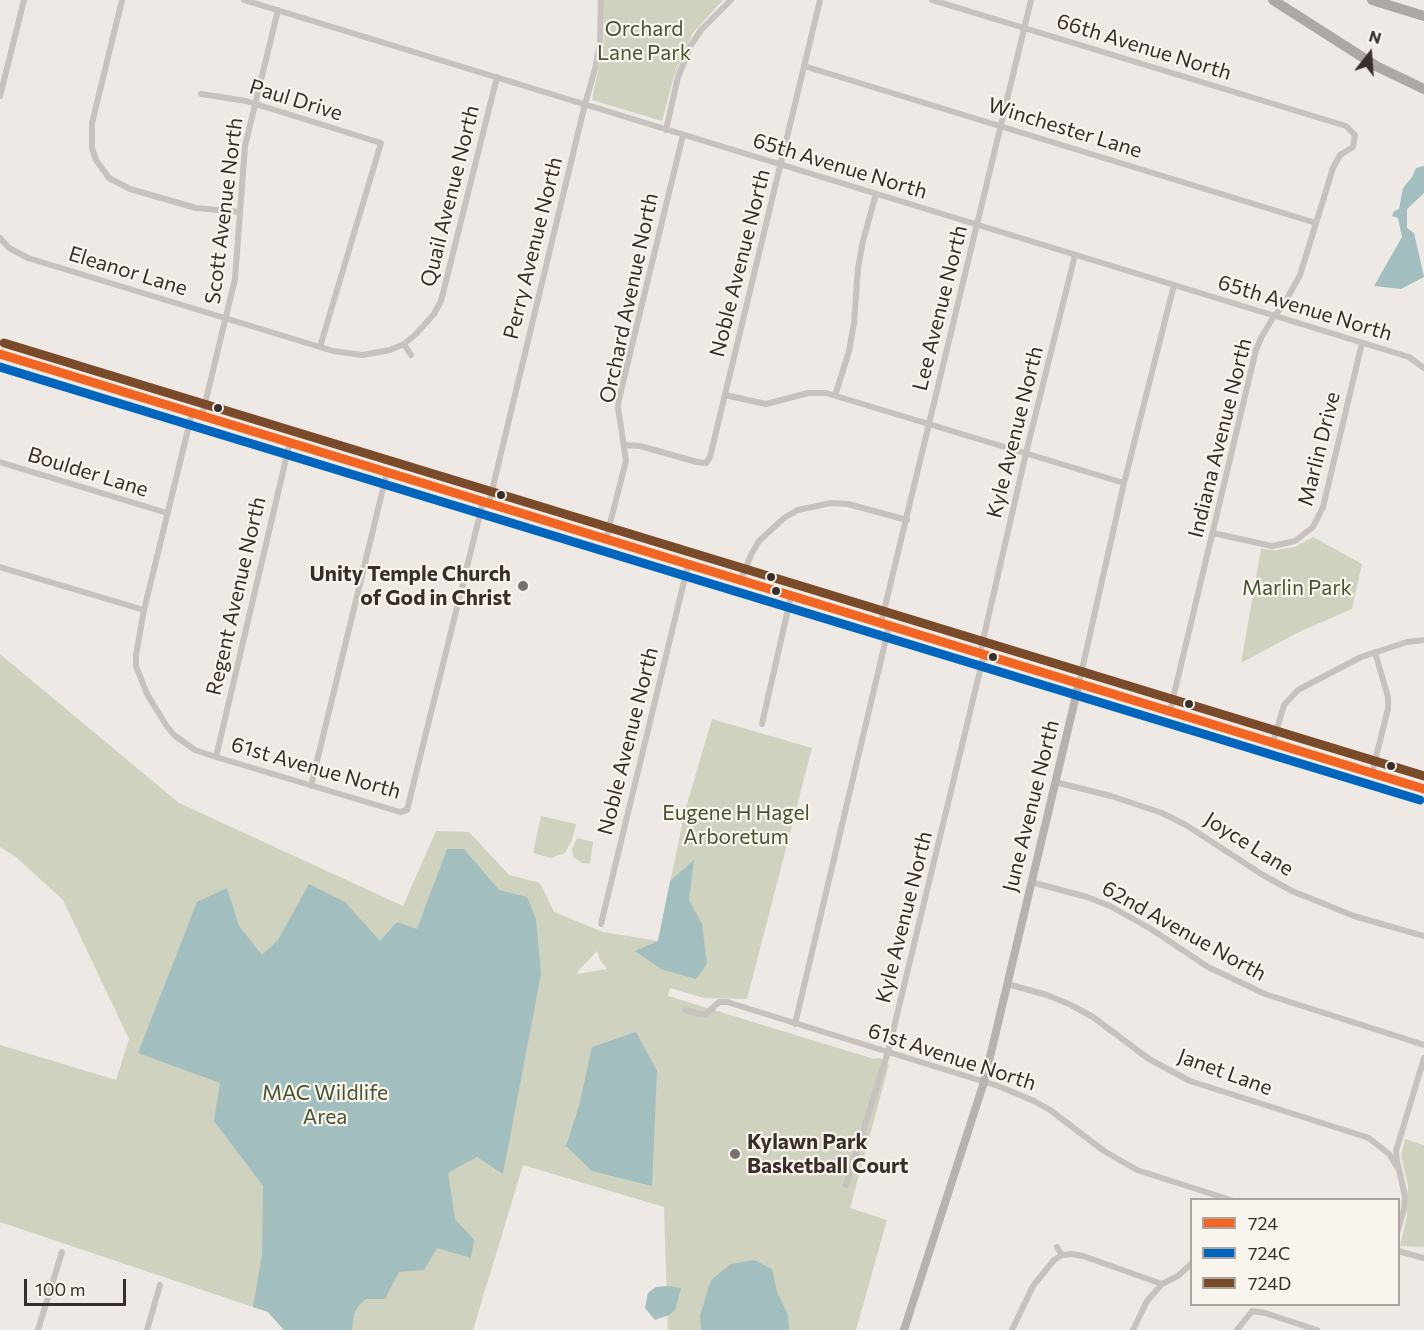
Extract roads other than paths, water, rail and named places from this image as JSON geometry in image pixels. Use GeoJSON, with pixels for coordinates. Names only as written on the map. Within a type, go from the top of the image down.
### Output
{"type":"FeatureCollection","features":[{"type":"Feature","properties":{"kind":"highway"},"geometry":{"type":"LineString","coordinates":[[1273,0],[1390,74],[1424,88]]}},
{"type":"Feature","properties":{"kind":"highway"},"geometry":{"type":"LineString","coordinates":[[1372,0],[1419,15]]}},
{"type":"Feature","properties":{"kind":"highway"},"geometry":{"type":"LineString","coordinates":[[1343,45],[1368,64],[1424,95]]}},
{"type":"Feature","properties":{"kind":"street"},"geometry":{"type":"LineString","coordinates":[[0,96],[24,0]]}},
{"type":"Feature","properties":{"kind":"street"},"geometry":{"type":"LineString","coordinates":[[122,0],[92,123],[92,148],[96,160],[109,178],[130,189],[196,208],[240,212]]}},
{"type":"Feature","properties":{"kind":"street","name":"65th Avenue North"},"geometry":{"type":"LineString","coordinates":[[244,0],[1274,315],[1408,357],[1424,368]]}},
{"type":"Feature","properties":{"kind":"street","name":"Perry Avenue North"},"geometry":{"type":"LineString","coordinates":[[407,810],[595,69],[600,42],[601,0]]}},
{"type":"Feature","properties":{"kind":"street"},"geometry":{"type":"LineString","coordinates":[[666,129],[678,77],[692,45],[701,30],[731,0]]}},
{"type":"Feature","properties":{"kind":"street","name":"Noble Avenue North"},"geometry":{"type":"LineString","coordinates":[[625,445],[640,446],[697,462],[706,463],[710,457],[820,0]]}},
{"type":"Feature","properties":{"kind":"street","name":"66th Avenue North"},"geometry":{"type":"LineString","coordinates":[[932,0],[1346,126]]}},
{"type":"Feature","properties":{"kind":"street","name":"Lee Avenue North"},"geometry":{"type":"LineString","coordinates":[[795,1024],[928,423],[1031,0]]}},
{"type":"Feature","properties":{"kind":"street","name":"Scott Avenue North"},"geometry":{"type":"LineString","coordinates":[[202,416],[235,279],[245,146],[278,10]]}},
{"type":"Feature","properties":{"kind":"street","name":"Winchester Lane"},"geometry":{"type":"LineString","coordinates":[[804,66],[1316,223]]}},
{"type":"Feature","properties":{"kind":"street","name":"Quail Avenue North"},"geometry":{"type":"LineString","coordinates":[[320,347],[347,354],[362,355],[390,350],[404,344],[434,314],[446,288],[497,77]]}},
{"type":"Feature","properties":{"kind":"street","name":"Paul Drive"},"geometry":{"type":"LineString","coordinates":[[201,94],[255,104],[381,143],[320,347]]}},
{"type":"Feature","properties":{"kind":"street","name":"Indiana Avenue North"},"geometry":{"type":"LineString","coordinates":[[1170,711],[1256,350],[1274,315],[1283,306],[1300,275],[1336,162],[1340,155],[1353,147],[1355,135],[1346,126]]}},
{"type":"Feature","properties":{"kind":"street","name":"Orchard Avenue North"},"geometry":{"type":"LineString","coordinates":[[606,539],[626,461],[618,407],[619,399],[683,135]]}},
{"type":"Feature","properties":{"kind":"street"},"geometry":{"type":"LineString","coordinates":[[835,396],[849,351],[854,323],[858,268],[876,194]]}},
{"type":"Feature","properties":{"kind":"street","name":"Eleanor Lane"},"geometry":{"type":"LineString","coordinates":[[0,238],[9,248],[28,258],[320,347]]}},
{"type":"Feature","properties":{"kind":"street","name":"Kyle Avenue North"},"geometry":{"type":"LineString","coordinates":[[846,1185],[888,1052],[982,654],[1026,453],[1075,255]]}},
{"type":"Feature","properties":{"kind":"street","name":"June Avenue North"},"geometry":{"type":"LineString","coordinates":[[904,1330],[984,1082],[1124,483],[1174,285]]}},
{"type":"Feature","properties":{"kind":"street","name":"Marlin Drive"},"geometry":{"type":"LineString","coordinates":[[1212,533],[1272,546],[1295,541],[1313,527],[1323,507],[1362,343]]}},
{"type":"Feature","properties":{"kind":"street"},"geometry":{"type":"LineString","coordinates":[[404,344],[411,355]]}},
{"type":"Feature","properties":{"kind":"street"},"geometry":{"type":"LineString","coordinates":[[0,354],[1424,789]]}},
{"type":"Feature","properties":{"kind":"street"},"geometry":{"type":"LineString","coordinates":[[725,395],[766,404],[817,392],[928,423],[1124,483]]}},
{"type":"Feature","properties":{"kind":"street"},"geometry":{"type":"LineString","coordinates":[[192,413],[144,610],[136,666],[147,694],[165,725],[174,735],[195,750],[216,757]]}},
{"type":"Feature","properties":{"kind":"street","name":"Regent Avenue North"},"geometry":{"type":"LineString","coordinates":[[216,757],[290,442]]}},
{"type":"Feature","properties":{"kind":"street","name":"Boulder Lane"},"geometry":{"type":"LineString","coordinates":[[0,462],[166,513]]}},
{"type":"Feature","properties":{"kind":"street"},"geometry":{"type":"LineString","coordinates":[[311,786],[387,472]]}},
{"type":"Feature","properties":{"kind":"street"},"geometry":{"type":"LineString","coordinates":[[740,581],[759,541],[784,518],[798,510],[831,502],[848,504],[907,520]]}},
{"type":"Feature","properties":{"kind":"street","name":"Noble Avenue North"},"geometry":{"type":"LineString","coordinates":[[601,924],[688,565]]}},
{"type":"Feature","properties":{"kind":"street"},"geometry":{"type":"LineString","coordinates":[[0,567],[144,610]]}},
{"type":"Feature","properties":{"kind":"street"},"geometry":{"type":"LineString","coordinates":[[762,724],[791,596]]}},
{"type":"Feature","properties":{"kind":"street"},"geometry":{"type":"LineString","coordinates":[[1273,742],[1284,705],[1291,696],[1307,684],[1375,652],[1407,642],[1424,640]]}},
{"type":"Feature","properties":{"kind":"street"},"geometry":{"type":"LineString","coordinates":[[1372,773],[1388,709],[1388,697],[1375,652]]}},
{"type":"Feature","properties":{"kind":"street","name":"61st Avenue North"},"geometry":{"type":"LineString","coordinates":[[216,757],[400,812],[407,810]]}},
{"type":"Feature","properties":{"kind":"street","name":"Joyce Lane"},"geometry":{"type":"LineString","coordinates":[[1055,782],[1111,796],[1162,813],[1186,825],[1292,891],[1354,916],[1424,936]]}},
{"type":"Feature","properties":{"kind":"street","name":"62nd Avenue North"},"geometry":{"type":"LineString","coordinates":[[1031,882],[1087,897],[1110,906],[1151,929],[1208,967],[1264,994],[1424,1045]]}},
{"type":"Feature","properties":{"kind":"street","name":"Janet Lane"},"geometry":{"type":"LineString","coordinates":[[1007,984],[1047,995],[1071,1005],[1093,1017],[1149,1059],[1190,1081],[1369,1138],[1389,1154],[1399,1170]]}},
{"type":"Feature","properties":{"kind":"street","name":"61st Avenue North"},"geometry":{"type":"LineString","coordinates":[[685,1010],[705,1015],[719,1002],[727,1002],[984,1082],[1034,1101],[1050,1110],[1104,1151],[1137,1170],[1215,1197]]}},
{"type":"Feature","properties":{"kind":"street"},"geometry":{"type":"LineString","coordinates":[[1400,1223],[1405,1196],[1396,1161],[1398,1142],[1424,1058]]}},
{"type":"Feature","properties":{"kind":"street"},"geometry":{"type":"LineString","coordinates":[[1057,1247],[1062,1255]]}},
{"type":"Feature","properties":{"kind":"street"},"geometry":{"type":"LineString","coordinates":[[38,1330],[62,1252]]}},
{"type":"Feature","properties":{"kind":"street"},"geometry":{"type":"LineString","coordinates":[[1400,1252],[1424,1258]]}},
{"type":"Feature","properties":{"kind":"street"},"geometry":{"type":"LineString","coordinates":[[1011,1330],[1033,1286],[1054,1260],[1062,1255],[1083,1256],[1162,1284]]}},
{"type":"Feature","properties":{"kind":"street"},"geometry":{"type":"LineString","coordinates":[[1132,1330],[1147,1301],[1162,1284],[1178,1276],[1190,1264]]}},
{"type":"Feature","properties":{"kind":"street"},"geometry":{"type":"LineString","coordinates":[[147,1330],[160,1285]]}},
{"type":"Feature","properties":{"kind":"street"},"geometry":{"type":"LineString","coordinates":[[1237,1330],[1252,1311],[1317,1330]]}},
{"type":"Feature","properties":{"kind":"water"},"geometry":{"type":"Polygon","coordinates":[[[1424,166],[1424,193],[1407,209],[1407,228],[1414,233],[1424,277],[1401,289],[1374,286],[1402,237],[1398,218],[1392,216],[1394,211],[1399,209],[1403,188],[1416,168],[1424,166]]]}},
{"type":"Feature","properties":{"kind":"water"},"geometry":{"type":"Polygon","coordinates":[[[447,849],[464,849],[499,890],[527,897],[536,919],[541,974],[503,1174],[477,1157],[448,1173],[455,1219],[474,1240],[471,1258],[437,1248],[424,1270],[399,1272],[385,1299],[366,1299],[359,1305],[354,1314],[352,1330],[284,1330],[268,1312],[253,1307],[262,1255],[263,1186],[214,1121],[220,1083],[138,1053],[197,902],[227,888],[239,926],[262,955],[278,940],[309,884],[345,902],[380,941],[397,922],[417,929],[447,849]]]}},
{"type":"Feature","properties":{"kind":"water"},"geometry":{"type":"Polygon","coordinates":[[[694,860],[689,900],[702,924],[707,964],[696,979],[661,969],[635,951],[658,941],[670,881],[694,860]]]}},
{"type":"Feature","properties":{"kind":"water"},"geometry":{"type":"Polygon","coordinates":[[[636,1032],[657,1071],[652,1186],[592,1171],[566,1146],[579,1106],[592,1047],[636,1032]]]}},
{"type":"Feature","properties":{"kind":"water"},"geometry":{"type":"Polygon","coordinates":[[[754,1260],[772,1269],[777,1292],[788,1315],[789,1330],[701,1330],[700,1315],[711,1280],[731,1264],[754,1260]]]}},
{"type":"Feature","properties":{"kind":"water"},"geometry":{"type":"Polygon","coordinates":[[[656,1287],[681,1288],[675,1310],[655,1320],[645,1308],[648,1293],[656,1287]]]}},
{"type":"Feature","properties":{"kind":"place","name":"Unity Temple Church of God in Christ"},"geometry":{"type":"Point","coordinates":[523,586]}},
{"type":"Feature","properties":{"kind":"place","name":"Kylawn Park Basketball Court"},"geometry":{"type":"Point","coordinates":[735,1154]}},
{"type":"Feature","properties":{"kind":"park label","name":"Orchard Lane Park"},"geometry":{"type":"Point","coordinates":[644,41]}},
{"type":"Feature","properties":{"kind":"park label","name":"Marlin Park"},"geometry":{"type":"Point","coordinates":[1297,588]}},
{"type":"Feature","properties":{"kind":"park label","name":"Eugene H Hagel Arboretum"},"geometry":{"type":"Point","coordinates":[736,825]}},
{"type":"Feature","properties":{"kind":"park label","name":"MAC Wildlife Area"},"geometry":{"type":"Point","coordinates":[325,1105]}}]}
